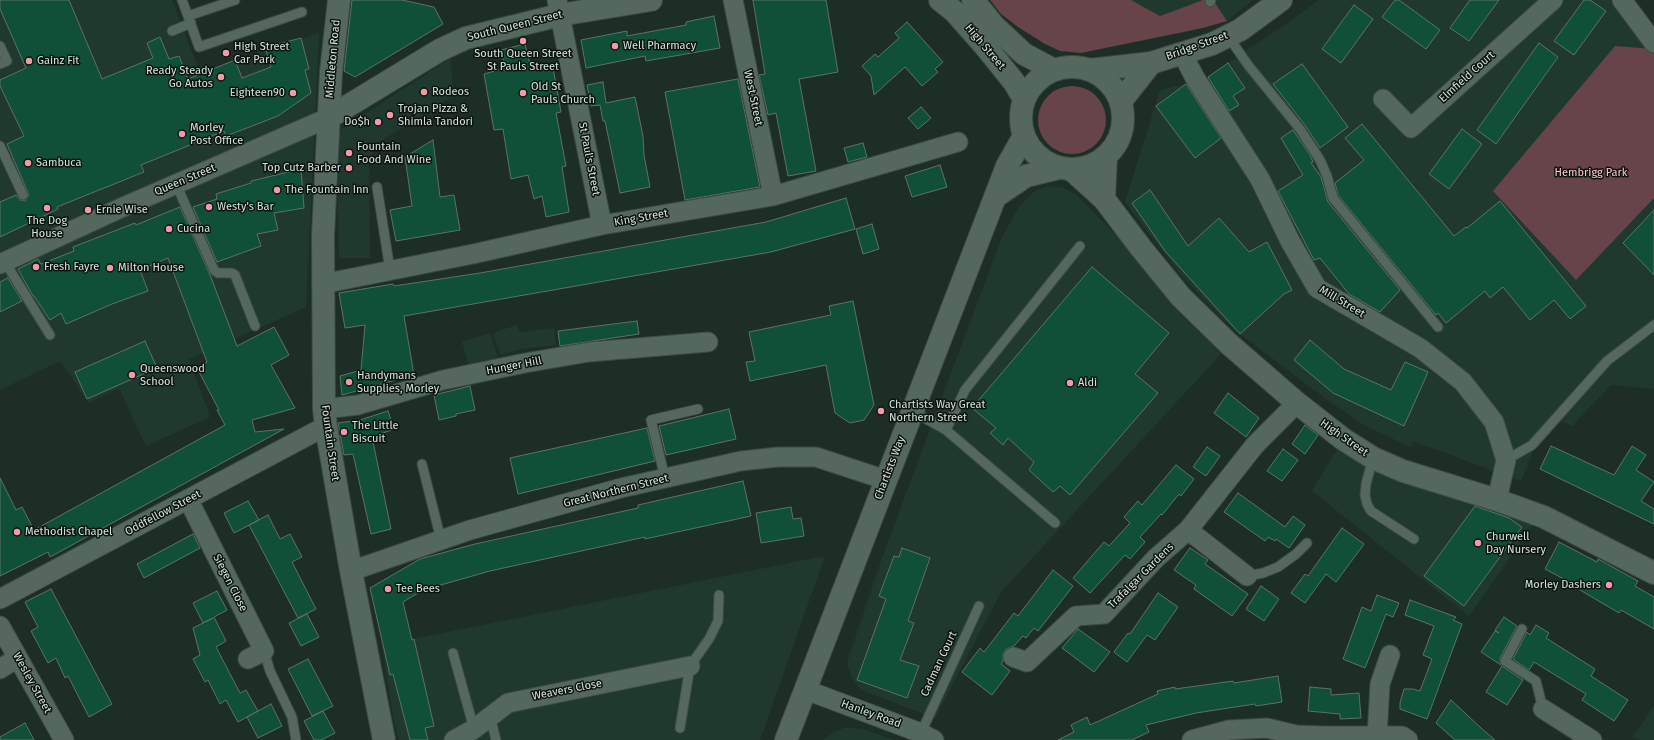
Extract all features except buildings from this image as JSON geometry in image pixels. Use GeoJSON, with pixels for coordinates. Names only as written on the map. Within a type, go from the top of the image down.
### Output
{"type":"FeatureCollection","features":[{"type":"Feature","properties":{"kind":"main road","name":"Middleton Road"},"geometry":{"type":"LineString","coordinates":[[328,118],[332,57],[339,0]]}},
{"type":"Feature","properties":{"kind":"main road","name":"South Queen Street"},"geometry":{"type":"LineString","coordinates":[[328,118],[440,50],[466,38],[558,7],[651,0]]}},
{"type":"Feature","properties":{"kind":"main road","name":"High Street"},"geometry":{"type":"LineString","coordinates":[[973,0],[994,26],[1024,54],[1054,70]]}},
{"type":"Feature","properties":{"kind":"main road","name":"Bridge Street"},"geometry":{"type":"LineString","coordinates":[[1090,70],[1151,62],[1212,44],[1240,30],[1270,3]]}},
{"type":"Feature","properties":{"kind":"main road","name":"High Street"},"geometry":{"type":"LineString","coordinates":[[947,4],[1009,76],[1024,99]]}},
{"type":"Feature","properties":{"kind":"main road","name":"Bridge Street"},"geometry":{"type":"LineString","coordinates":[[1121,101],[1151,62]]}},
{"type":"Feature","properties":{"kind":"main road"},"geometry":{"type":"LineString","coordinates":[[995,197],[1026,176],[1065,169],[1084,168],[1096,164],[1106,157],[1114,148],[1122,127],[1123,114],[1121,101],[1115,90],[1106,80],[1090,70],[1070,67],[1054,70],[1042,76],[1032,85],[1024,99],[1021,109],[1021,122],[1024,136],[1031,149],[1042,160],[1065,169]]}},
{"type":"Feature","properties":{"kind":"main road","name":"Fountain Street"},"geometry":{"type":"LineString","coordinates":[[328,118],[322,284],[325,418],[351,572],[384,740]]}},
{"type":"Feature","properties":{"kind":"main road","name":"Chartists Way"},"geometry":{"type":"LineString","coordinates":[[786,740],[1007,166],[1024,136]]}},
{"type":"Feature","properties":{"kind":"main road"},"geometry":{"type":"LineString","coordinates":[[1104,199],[1106,157]]}},
{"type":"Feature","properties":{"kind":"main road","name":"High Street"},"geometry":{"type":"LineString","coordinates":[[1065,169],[1104,199],[1181,297],[1229,344],[1297,403],[1343,439],[1373,458],[1403,471],[1497,500],[1544,517],[1654,573]]}},
{"type":"Feature","properties":{"kind":"street","name":"West Street"},"geometry":{"type":"LineString","coordinates":[[733,0],[773,196]]}},
{"type":"Feature","properties":{"kind":"street","name":"Elmfield Court"},"geometry":{"type":"LineString","coordinates":[[1383,99],[1411,128],[1554,0]]}},
{"type":"Feature","properties":{"kind":"street"},"geometry":{"type":"LineString","coordinates":[[1622,0],[1654,43]]}},
{"type":"Feature","properties":{"kind":"street","name":"St Paul's Street"},"geometry":{"type":"LineString","coordinates":[[558,7],[602,225]]}},
{"type":"Feature","properties":{"kind":"street","name":"Mill Street"},"geometry":{"type":"LineString","coordinates":[[1182,53],[1195,78],[1260,179],[1290,241],[1317,288],[1420,348],[1463,382],[1494,422],[1506,460]]}},
{"type":"Feature","properties":{"kind":"street","name":"Queen Street"},"geometry":{"type":"LineString","coordinates":[[2,263],[122,208],[328,118]]}},
{"type":"Feature","properties":{"kind":"street","name":"King Street"},"geometry":{"type":"LineString","coordinates":[[322,284],[473,254],[602,225],[773,196],[958,142]]}},
{"type":"Feature","properties":{"kind":"street","name":"Hunger Hill"},"geometry":{"type":"LineString","coordinates":[[325,418],[358,405],[443,380],[533,361],[588,352],[708,342]]}},
{"type":"Feature","properties":{"kind":"street","name":"Trafalgar Gardens"},"geometry":{"type":"LineString","coordinates":[[1013,658],[1027,662],[1076,616],[1104,614],[1156,558],[1188,530],[1255,444],[1297,403]]}},
{"type":"Feature","properties":{"kind":"street","name":"Oddfellow Street"},"geometry":{"type":"LineString","coordinates":[[0,599],[188,499],[325,418]]}},
{"type":"Feature","properties":{"kind":"street","name":"Great Northern Street"},"geometry":{"type":"LineString","coordinates":[[351,572],[470,530],[621,488],[741,461],[778,457],[816,457],[886,480]]}},
{"type":"Feature","properties":{"kind":"street"},"geometry":{"type":"LineString","coordinates":[[1497,500],[1506,460]]}},
{"type":"Feature","properties":{"kind":"street","name":"Siegen Close"},"geometry":{"type":"LineString","coordinates":[[188,499],[256,655]]}},
{"type":"Feature","properties":{"kind":"street"},"geometry":{"type":"LineString","coordinates":[[1188,530],[1247,576]]}},
{"type":"Feature","properties":{"kind":"street","name":"Wesley Street"},"geometry":{"type":"LineString","coordinates":[[0,626],[64,740]]}},
{"type":"Feature","properties":{"kind":"street"},"geometry":{"type":"LineString","coordinates":[[1377,736],[1380,684],[1390,655]]}},
{"type":"Feature","properties":{"kind":"street"},"geometry":{"type":"LineString","coordinates":[[0,669],[17,658]]}},
{"type":"Feature","properties":{"kind":"street","name":"Weavers Close"},"geometry":{"type":"LineString","coordinates":[[454,740],[474,729],[508,703],[690,666]]}},
{"type":"Feature","properties":{"kind":"street","name":"Hanley Road"},"geometry":{"type":"LineString","coordinates":[[806,690],[928,736]]}},
{"type":"Feature","properties":{"kind":"street"},"geometry":{"type":"LineString","coordinates":[[1543,709],[1592,740]]}},
{"type":"Feature","properties":{"kind":"street"},"geometry":{"type":"LineString","coordinates":[[1192,740],[1229,730],[1267,728],[1296,737],[1402,736],[1408,740]]}},
{"type":"Feature","properties":{"kind":"lane"},"geometry":{"type":"LineString","coordinates":[[182,0],[199,47],[302,12]]}},
{"type":"Feature","properties":{"kind":"lane"},"geometry":{"type":"LineString","coordinates":[[172,31],[189,20],[235,0]]}},
{"type":"Feature","properties":{"kind":"lane"},"geometry":{"type":"LineString","coordinates":[[1228,36],[1248,65],[1300,128],[1320,160],[1327,176],[1333,198],[1438,327]]}},
{"type":"Feature","properties":{"kind":"lane"},"geometry":{"type":"LineString","coordinates":[[0,46],[7,61],[0,64]]}},
{"type":"Feature","properties":{"kind":"lane"},"geometry":{"type":"LineString","coordinates":[[0,146],[23,195]]}},
{"type":"Feature","properties":{"kind":"lane"},"geometry":{"type":"LineString","coordinates":[[176,184],[214,270],[218,273],[232,273],[235,275],[255,326]]}},
{"type":"Feature","properties":{"kind":"lane"},"geometry":{"type":"LineString","coordinates":[[377,187],[390,270]]}},
{"type":"Feature","properties":{"kind":"lane"},"geometry":{"type":"LineString","coordinates":[[946,430],[965,390],[1080,246]]}},
{"type":"Feature","properties":{"kind":"lane"},"geometry":{"type":"LineString","coordinates":[[2,263],[50,335]]}},
{"type":"Feature","properties":{"kind":"lane"},"geometry":{"type":"LineString","coordinates":[[1506,460],[1532,445],[1607,361],[1654,325]]}},
{"type":"Feature","properties":{"kind":"lane"},"geometry":{"type":"LineString","coordinates":[[665,478],[651,420],[698,409]]}},
{"type":"Feature","properties":{"kind":"lane"},"geometry":{"type":"LineString","coordinates":[[912,411],[946,430],[1055,523]]}},
{"type":"Feature","properties":{"kind":"lane"},"geometry":{"type":"LineString","coordinates":[[1373,458],[1366,484],[1365,495],[1367,504],[1371,511],[1414,539]]}},
{"type":"Feature","properties":{"kind":"lane"},"geometry":{"type":"LineString","coordinates":[[422,464],[441,540]]}},
{"type":"Feature","properties":{"kind":"lane"},"geometry":{"type":"LineString","coordinates":[[1247,576],[1263,573],[1278,567],[1296,554],[1307,543]]}},
{"type":"Feature","properties":{"kind":"lane"},"geometry":{"type":"LineString","coordinates":[[680,728],[690,666],[709,640],[718,621],[719,595]]}},
{"type":"Feature","properties":{"kind":"lane","name":"Cadman Court"},"geometry":{"type":"LineString","coordinates":[[928,736],[979,606]]}},
{"type":"Feature","properties":{"kind":"lane"},"geometry":{"type":"LineString","coordinates":[[1522,629],[1505,661],[1536,681],[1543,709]]}},
{"type":"Feature","properties":{"kind":"lane"},"geometry":{"type":"LineString","coordinates":[[453,653],[474,729]]}},
{"type":"Feature","properties":{"kind":"lane"},"geometry":{"type":"LineString","coordinates":[[256,655],[270,671],[292,717],[296,730],[296,740]]}},
{"type":"Feature","properties":{"kind":"lane"},"geometry":{"type":"LineString","coordinates":[[490,716],[496,740]]}},
{"type":"Feature","properties":{"kind":"shaded area"},"geometry":{"type":"Polygon","coordinates":[[[0,0],[172,0],[200,73],[319,33],[306,307],[189,359],[210,417],[146,446],[119,388],[89,403],[60,361],[0,390],[0,0]]]}},
{"type":"Feature","properties":{"kind":"shaded area"},"geometry":{"type":"Polygon","coordinates":[[[1131,0],[1203,0],[1160,16],[1131,0]]]}},
{"type":"Feature","properties":{"kind":"shaded area"},"geometry":{"type":"Polygon","coordinates":[[[1213,0],[1253,0],[1227,21],[1213,0]]]}},
{"type":"Feature","properties":{"kind":"shaded area"},"geometry":{"type":"Polygon","coordinates":[[[1319,0],[1622,0],[1654,43],[1576,279],[1654,198],[1654,389],[1611,385],[1572,426],[1558,420],[1534,449],[1521,481],[1413,441],[1410,447],[1364,425],[1330,402],[1240,334],[1224,320],[1181,275],[1125,202],[1160,90],[1203,80],[1319,0]]]}},
{"type":"Feature","properties":{"kind":"shaded area"},"geometry":{"type":"Polygon","coordinates":[[[450,59],[454,95],[379,142],[369,161],[370,258],[339,258],[337,132],[450,59]]]}},
{"type":"Feature","properties":{"kind":"shaded area"},"geometry":{"type":"Polygon","coordinates":[[[1047,186],[1061,187],[1076,194],[1116,235],[1221,354],[1001,592],[935,718],[861,690],[852,678],[847,663],[882,558],[1002,237],[1019,207],[1035,191],[1047,186]]]}},
{"type":"Feature","properties":{"kind":"shaded area"},"geometry":{"type":"Polygon","coordinates":[[[517,325],[520,332],[554,328],[556,345],[520,349],[501,355],[493,333],[517,325]]]}},
{"type":"Feature","properties":{"kind":"shaded area"},"geometry":{"type":"Polygon","coordinates":[[[490,333],[498,358],[470,367],[462,342],[490,333]]]}},
{"type":"Feature","properties":{"kind":"shaded area"},"geometry":{"type":"Polygon","coordinates":[[[1341,443],[1535,522],[1469,616],[1312,491],[1341,443]]]}},
{"type":"Feature","properties":{"kind":"shaded area"},"geometry":{"type":"Polygon","coordinates":[[[825,556],[760,740],[399,740],[394,722],[382,645],[825,556]]]}},
{"type":"Feature","properties":{"kind":"shaded area"},"geometry":{"type":"Polygon","coordinates":[[[1654,706],[1654,740],[1640,740],[1633,737],[1654,706]]]}},
{"type":"Feature","properties":{"kind":"shaded area"},"geometry":{"type":"Polygon","coordinates":[[[847,727],[863,729],[894,740],[823,740],[834,732],[847,727]]]}},
{"type":"Feature","properties":{"kind":"green space"},"geometry":{"type":"Polygon","coordinates":[[[990,0],[1131,0],[1160,16],[1203,0],[1213,0],[1227,21],[1203,28],[1081,53],[1060,51],[1045,44],[1001,14],[990,0]]]}},
{"type":"Feature","properties":{"kind":"green space","name":"Hembrigg Park"},"geometry":{"type":"Polygon","coordinates":[[[1615,46],[1654,49],[1654,198],[1576,280],[1493,191],[1615,46]]]}},
{"type":"Feature","properties":{"kind":"green space"},"geometry":{"type":"Polygon","coordinates":[[[1072,86],[1085,89],[1096,96],[1103,107],[1106,120],[1103,133],[1096,144],[1085,151],[1072,154],[1059,151],[1048,144],[1041,133],[1038,120],[1041,107],[1048,96],[1059,89],[1072,86]]]}},
{"type":"Feature","properties":{"kind":"place","name":"South Queen Street St Pauls Street"},"geometry":{"type":"Point","coordinates":[523,41]}},
{"type":"Feature","properties":{"kind":"place","name":"Well Pharmacy"},"geometry":{"type":"Point","coordinates":[615,46]}},
{"type":"Feature","properties":{"kind":"place","name":"High Street Car Park"},"geometry":{"type":"Point","coordinates":[226,53]}},
{"type":"Feature","properties":{"kind":"place","name":"Gainz Fit"},"geometry":{"type":"Point","coordinates":[29,61]}},
{"type":"Feature","properties":{"kind":"place","name":"Ready Steady Go Autos"},"geometry":{"type":"Point","coordinates":[221,77]}},
{"type":"Feature","properties":{"kind":"place","name":"Rodeos"},"geometry":{"type":"Point","coordinates":[424,92]}},
{"type":"Feature","properties":{"kind":"place","name":"Eighteen90"},"geometry":{"type":"Point","coordinates":[293,93]}},
{"type":"Feature","properties":{"kind":"place","name":"Old St Pauls Church"},"geometry":{"type":"Point","coordinates":[523,93]}},
{"type":"Feature","properties":{"kind":"place","name":"Trojan Pizza & Shimla Tandori"},"geometry":{"type":"Point","coordinates":[390,115]}},
{"type":"Feature","properties":{"kind":"place","name":"Do$h"},"geometry":{"type":"Point","coordinates":[378,122]}},
{"type":"Feature","properties":{"kind":"place","name":"Morley Post Office"},"geometry":{"type":"Point","coordinates":[182,134]}},
{"type":"Feature","properties":{"kind":"place","name":"Fountain Food And Wine"},"geometry":{"type":"Point","coordinates":[349,153]}},
{"type":"Feature","properties":{"kind":"place","name":"Sambuca"},"geometry":{"type":"Point","coordinates":[28,163]}},
{"type":"Feature","properties":{"kind":"place","name":"Top Cutz Barber"},"geometry":{"type":"Point","coordinates":[349,168]}},
{"type":"Feature","properties":{"kind":"place","name":"The Fountain Inn"},"geometry":{"type":"Point","coordinates":[277,190]}},
{"type":"Feature","properties":{"kind":"place","name":"Westy's Bar"},"geometry":{"type":"Point","coordinates":[209,207]}},
{"type":"Feature","properties":{"kind":"place","name":"The Dog House"},"geometry":{"type":"Point","coordinates":[47,208]}},
{"type":"Feature","properties":{"kind":"place","name":"Ernie Wise"},"geometry":{"type":"Point","coordinates":[88,210]}},
{"type":"Feature","properties":{"kind":"place","name":"Cucina"},"geometry":{"type":"Point","coordinates":[169,229]}},
{"type":"Feature","properties":{"kind":"place","name":"Fresh Fayre"},"geometry":{"type":"Point","coordinates":[36,267]}},
{"type":"Feature","properties":{"kind":"place","name":"Milton House"},"geometry":{"type":"Point","coordinates":[110,268]}},
{"type":"Feature","properties":{"kind":"place","name":"Queenswood School"},"geometry":{"type":"Point","coordinates":[132,375]}},
{"type":"Feature","properties":{"kind":"place","name":"Handymans Supplies, Morley"},"geometry":{"type":"Point","coordinates":[349,382]}},
{"type":"Feature","properties":{"kind":"place","name":"Aldi"},"geometry":{"type":"Point","coordinates":[1070,383]}},
{"type":"Feature","properties":{"kind":"place","name":"Chartists Way Great Northern Street"},"geometry":{"type":"Point","coordinates":[881,411]}},
{"type":"Feature","properties":{"kind":"place","name":"The Little Biscuit"},"geometry":{"type":"Point","coordinates":[344,432]}},
{"type":"Feature","properties":{"kind":"place","name":"Methodist Chapel"},"geometry":{"type":"Point","coordinates":[17,532]}},
{"type":"Feature","properties":{"kind":"place","name":"Churwell Day Nursery"},"geometry":{"type":"Point","coordinates":[1478,543]}},
{"type":"Feature","properties":{"kind":"place","name":"Morley Dashers"},"geometry":{"type":"Point","coordinates":[1609,585]}},
{"type":"Feature","properties":{"kind":"place","name":"Tee Bees"},"geometry":{"type":"Point","coordinates":[388,589]}}]}
